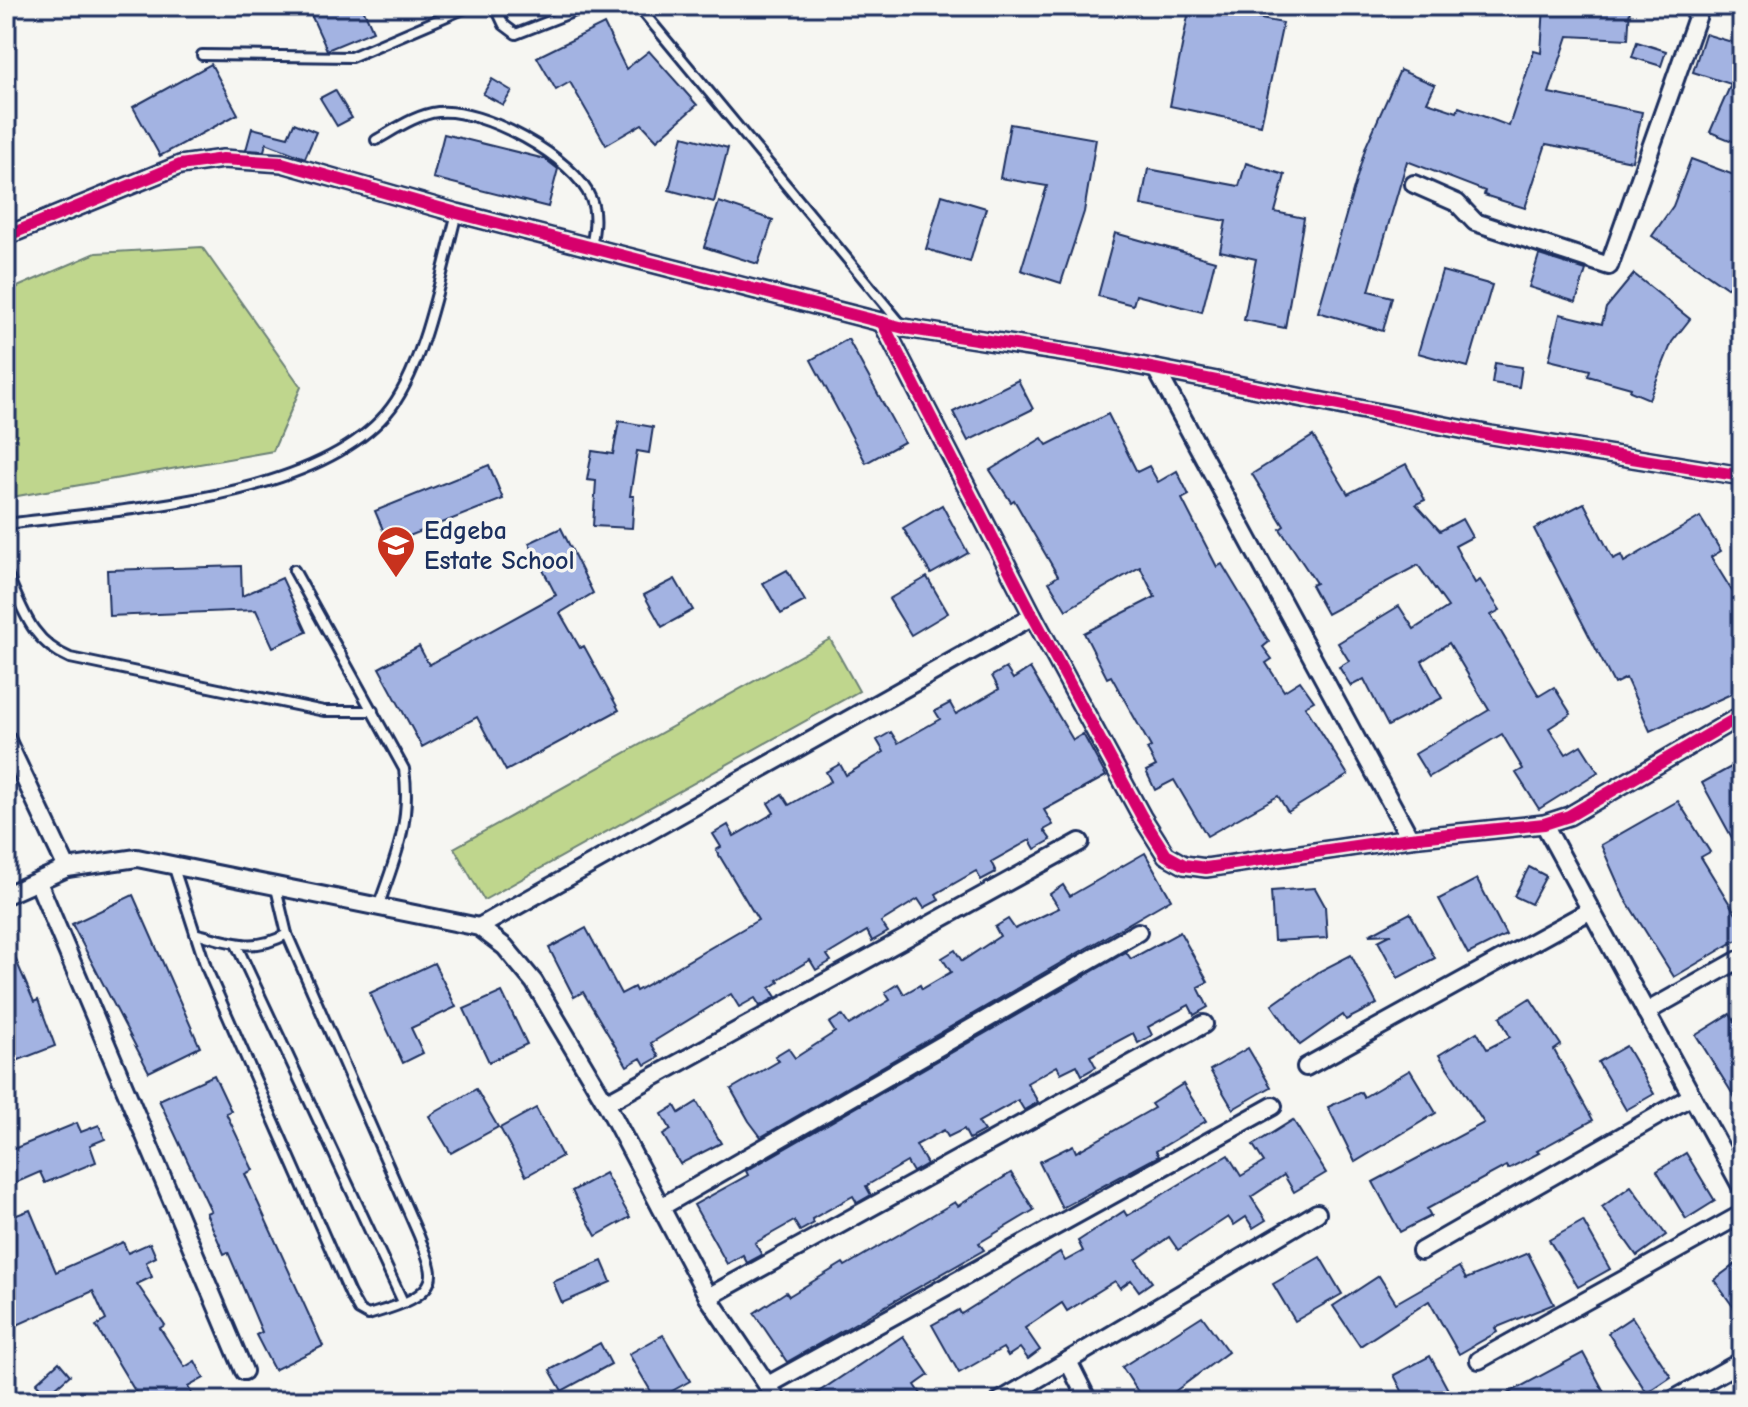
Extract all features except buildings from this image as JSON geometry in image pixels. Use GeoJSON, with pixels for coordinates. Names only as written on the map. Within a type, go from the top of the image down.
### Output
{"type":"FeatureCollection","features":[{"type":"Feature","properties":{"kind":"street"},"geometry":{"type":"LineString","coordinates":[[1414,184],[1457,203],[1475,222],[1609,266],[1701,6]]}},
{"type":"Feature","properties":{"kind":"street"},"geometry":{"type":"LineString","coordinates":[[6,236],[180,165],[223,159],[282,163],[457,213],[904,328],[1156,369],[1491,435],[1742,476]]}},
{"type":"Feature","properties":{"kind":"street"},"geometry":{"type":"LineString","coordinates":[[882,322],[1033,616],[1166,855],[1184,865],[1206,868],[1410,838],[1544,824],[1569,816],[1742,715]]}},
{"type":"Feature","properties":{"kind":"street"},"geometry":{"type":"LineString","coordinates":[[1156,369],[1410,838]]}},
{"type":"Feature","properties":{"kind":"street"},"geometry":{"type":"LineString","coordinates":[[479,927],[1033,616]]}},
{"type":"Feature","properties":{"kind":"street"},"geometry":{"type":"LineString","coordinates":[[6,739],[67,868]]}},
{"type":"Feature","properties":{"kind":"street"},"geometry":{"type":"LineString","coordinates":[[1544,824],[1742,1188]]}},
{"type":"Feature","properties":{"kind":"street"},"geometry":{"type":"LineString","coordinates":[[606,1103],[1080,842]]}},
{"type":"Feature","properties":{"kind":"street"},"geometry":{"type":"LineString","coordinates":[[6,895],[67,868],[137,858],[479,927],[505,947],[534,982],[606,1103],[708,1297],[778,1401]]}},
{"type":"Feature","properties":{"kind":"street"},"geometry":{"type":"LineString","coordinates":[[38,882],[244,1371]]}},
{"type":"Feature","properties":{"kind":"street"},"geometry":{"type":"LineString","coordinates":[[1306,1067],[1591,910]]}},
{"type":"Feature","properties":{"kind":"street"},"geometry":{"type":"LineString","coordinates":[[661,1207],[1138,932]]}},
{"type":"Feature","properties":{"kind":"street"},"geometry":{"type":"LineString","coordinates":[[1646,1012],[1742,958]]}},
{"type":"Feature","properties":{"kind":"street"},"geometry":{"type":"LineString","coordinates":[[708,1297],[1204,1024]]}},
{"type":"Feature","properties":{"kind":"street"},"geometry":{"type":"LineString","coordinates":[[1421,1251],[1692,1096]]}},
{"type":"Feature","properties":{"kind":"street"},"geometry":{"type":"LineString","coordinates":[[768,1385],[1273,1106]]}},
{"type":"Feature","properties":{"kind":"street"},"geometry":{"type":"LineString","coordinates":[[1000,1401],[1317,1213]]}},
{"type":"Feature","properties":{"kind":"street"},"geometry":{"type":"LineString","coordinates":[[1479,1360],[1742,1214]]}},
{"type":"Feature","properties":{"kind":"street"},"geometry":{"type":"LineString","coordinates":[[1068,1361],[1088,1401]]}},
{"type":"Feature","properties":{"kind":"street"},"geometry":{"type":"LineString","coordinates":[[1671,1401],[1742,1361]]}},
{"type":"Feature","properties":{"kind":"lane"},"geometry":{"type":"LineString","coordinates":[[202,55],[351,57],[470,6]]}},
{"type":"Feature","properties":{"kind":"lane"},"geometry":{"type":"LineString","coordinates":[[495,6],[504,25],[516,34],[588,6]]}},
{"type":"Feature","properties":{"kind":"lane"},"geometry":{"type":"LineString","coordinates":[[638,6],[904,328]]}},
{"type":"Feature","properties":{"kind":"lane"},"geometry":{"type":"LineString","coordinates":[[376,140],[438,112],[485,121],[540,145],[571,168],[592,199],[595,225],[591,248]]}},
{"type":"Feature","properties":{"kind":"lane"},"geometry":{"type":"LineString","coordinates":[[6,524],[213,495],[269,484],[342,448],[386,414],[405,384],[418,352],[457,213]]}},
{"type":"Feature","properties":{"kind":"lane"},"geometry":{"type":"LineString","coordinates":[[294,570],[404,769],[409,801],[401,842],[378,907]]}},
{"type":"Feature","properties":{"kind":"lane"},"geometry":{"type":"LineString","coordinates":[[6,572],[32,628],[47,648],[70,658],[324,711],[373,711]]}},
{"type":"Feature","properties":{"kind":"lane"},"geometry":{"type":"LineString","coordinates":[[172,864],[195,933],[260,1091],[359,1310],[368,1315],[403,1302],[429,1284],[431,1272],[419,1236],[287,934],[276,888]]}},
{"type":"Feature","properties":{"kind":"lane"},"geometry":{"type":"LineString","coordinates":[[195,933],[236,944],[269,944],[287,934]]}},
{"type":"Feature","properties":{"kind":"lane"},"geometry":{"type":"LineString","coordinates":[[236,944],[403,1302]]}},
{"type":"Feature","properties":{"kind":"green space"},"geometry":{"type":"Polygon","coordinates":[[[202,247],[301,387],[273,451],[6,498],[6,292],[96,253],[202,247]]]}},
{"type":"Feature","properties":{"kind":"green space"},"geometry":{"type":"Polygon","coordinates":[[[830,639],[859,691],[484,900],[454,848],[830,639]]]}},
{"type":"Feature","properties":{"kind":"cycle path"},"geometry":{"type":"LineString","coordinates":[[6,236],[180,165],[223,159],[282,163],[457,213],[904,328],[1100,358],[1491,435],[1742,476]]}},
{"type":"Feature","properties":{"kind":"cycle path"},"geometry":{"type":"LineString","coordinates":[[882,322],[1033,616],[1142,817],[1166,855],[1184,865],[1206,868],[1410,838],[1544,824],[1569,816],[1742,715]]}},
{"type":"Feature","properties":{"kind":"place","name":"Edgeba Estate School"},"geometry":{"type":"Point","coordinates":[396,579]}}]}
